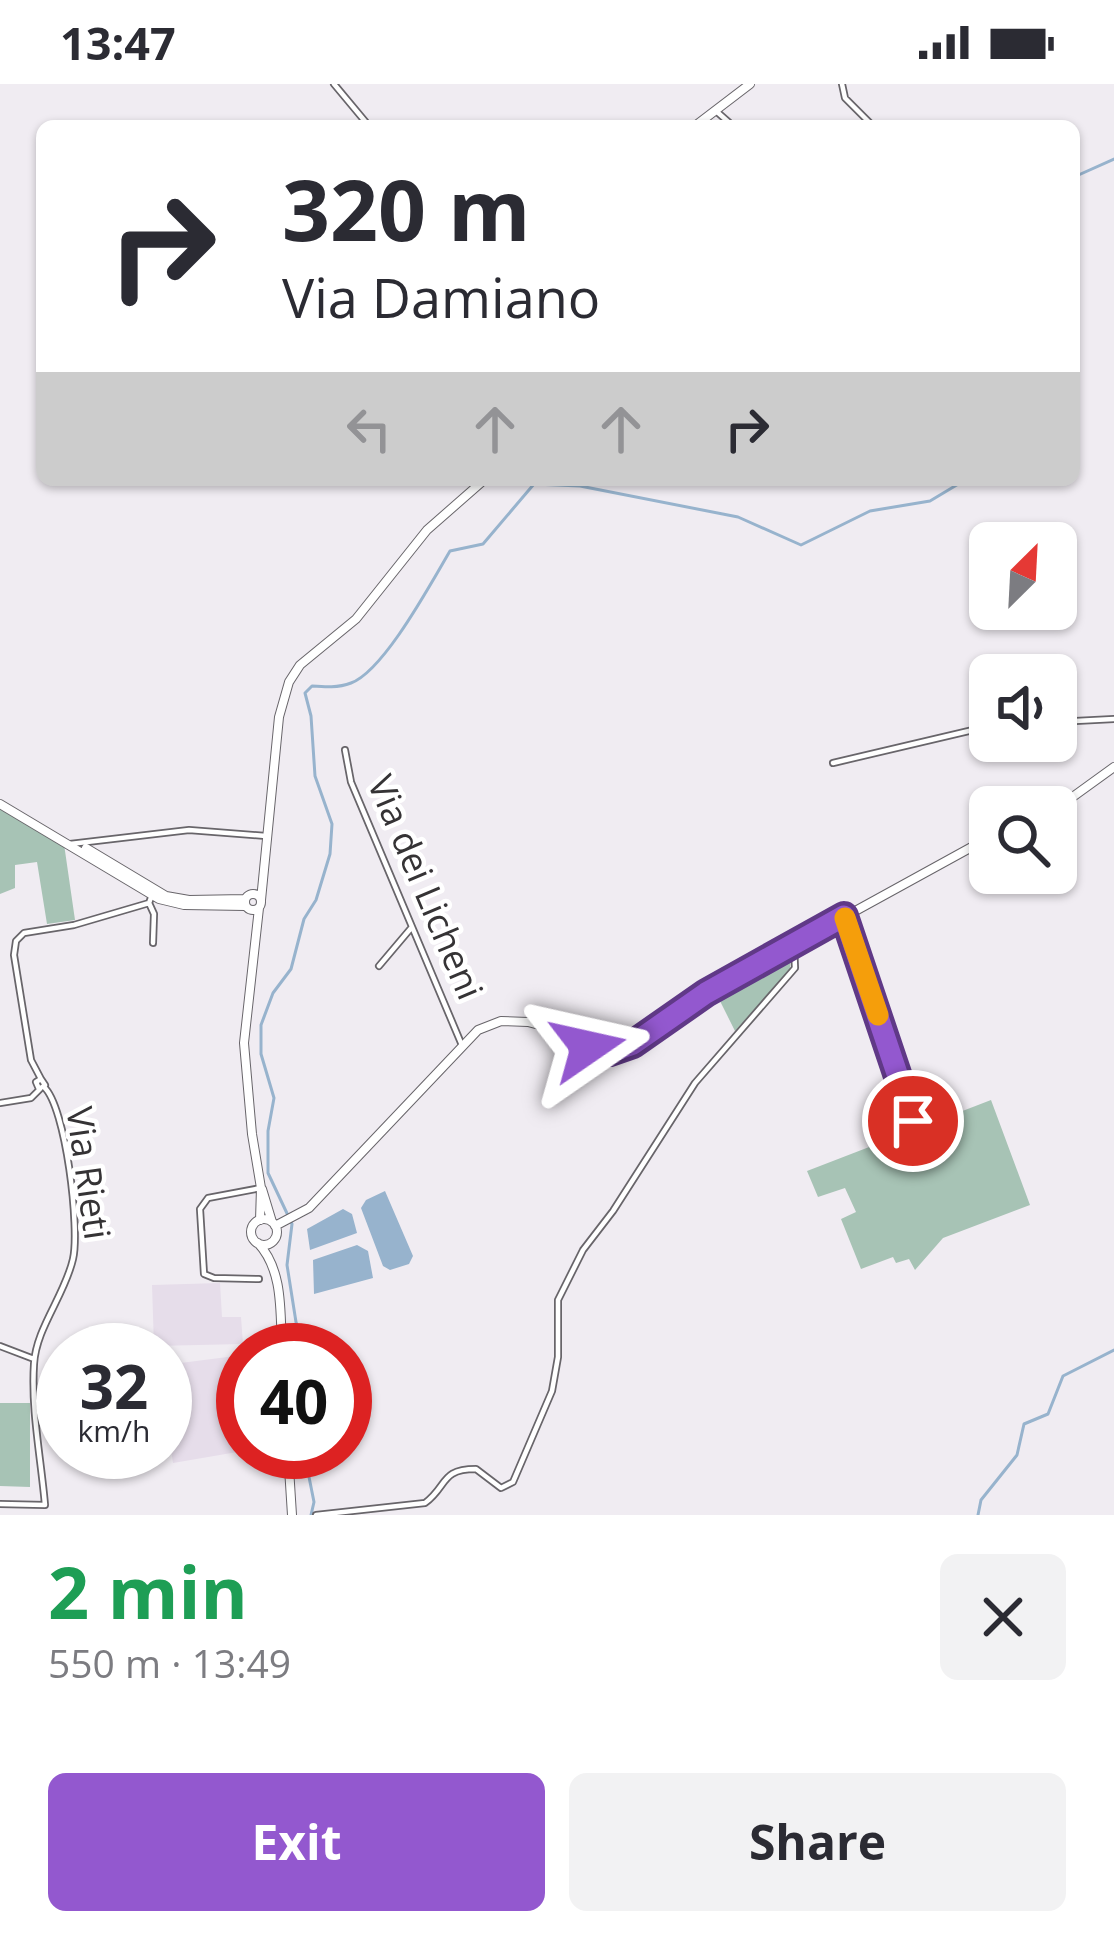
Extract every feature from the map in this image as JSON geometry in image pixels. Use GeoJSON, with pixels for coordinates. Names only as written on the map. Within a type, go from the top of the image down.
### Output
{"type":"FeatureCollection","features":[{"type":"Feature","properties":{"kind":"street"},"geometry":{"type":"LineString","coordinates":[[334,84],[364,120]]}},
{"type":"Feature","properties":{"kind":"street"},"geometry":{"type":"LineString","coordinates":[[703,120],[750,84]]}},
{"type":"Feature","properties":{"kind":"street"},"geometry":{"type":"LineString","coordinates":[[842,84],[844,98],[867,120]]}},
{"type":"Feature","properties":{"kind":"street"},"geometry":{"type":"LineString","coordinates":[[716,111],[726,120]]}},
{"type":"Feature","properties":{"kind":"street"},"geometry":{"type":"LineString","coordinates":[[275,1274],[268,1253],[251,1233],[260,1220],[261,1188],[244,1043],[258,928],[251,903],[265,848],[281,703],[300,665],[356,620],[422,535],[477,486]]}},
{"type":"Feature","properties":{"kind":"street"},"geometry":{"type":"LineString","coordinates":[[1077,721],[1114,719]]}},
{"type":"Feature","properties":{"kind":"street"},"geometry":{"type":"LineString","coordinates":[[833,763],[969,731]]}},
{"type":"Feature","properties":{"kind":"street","name":"Via dei Licheni"},"geometry":{"type":"LineString","coordinates":[[345,750],[350,779],[461,1043]]}},
{"type":"Feature","properties":{"kind":"street"},"geometry":{"type":"LineString","coordinates":[[1077,793],[1114,767]]}},
{"type":"Feature","properties":{"kind":"street"},"geometry":{"type":"LineString","coordinates":[[0,801],[166,896],[251,903]]}},
{"type":"Feature","properties":{"kind":"street"},"geometry":{"type":"LineString","coordinates":[[74,843],[189,830],[266,836]]}},
{"type":"Feature","properties":{"kind":"street"},"geometry":{"type":"LineString","coordinates":[[74,843],[150,899],[184,905],[251,903]]}},
{"type":"Feature","properties":{"kind":"street"},"geometry":{"type":"LineString","coordinates":[[260,1220],[278,1224],[299,1215],[461,1043],[484,1027],[515,1021],[544,1026],[599,1051],[617,1051],[706,993],[969,848]]}},
{"type":"Feature","properties":{"kind":"street"},"geometry":{"type":"LineString","coordinates":[[150,899],[153,943]]}},
{"type":"Feature","properties":{"kind":"street","name":"Via Rieti"},"geometry":{"type":"LineString","coordinates":[[48,1515],[34,1360],[66,1282],[76,1240],[56,1102],[31,1060],[14,953],[17,939],[26,932],[79,924],[150,899]]}},
{"type":"Feature","properties":{"kind":"street"},"geometry":{"type":"LineString","coordinates":[[844,916],[913,1121]]}},
{"type":"Feature","properties":{"kind":"street"},"geometry":{"type":"LineString","coordinates":[[379,966],[412,928]]}},
{"type":"Feature","properties":{"kind":"street"},"geometry":{"type":"LineString","coordinates":[[316,1515],[428,1502],[447,1475],[457,1470],[476,1469],[501,1488],[515,1479],[553,1387],[557,1304],[563,1287],[589,1240],[691,1089],[795,968],[794,945]]}},
{"type":"Feature","properties":{"kind":"street"},"geometry":{"type":"LineString","coordinates":[[0,1103],[31,1098],[42,1085]]}},
{"type":"Feature","properties":{"kind":"street"},"geometry":{"type":"LineString","coordinates":[[261,1188],[278,1224],[274,1240],[280,1323]]}},
{"type":"Feature","properties":{"kind":"street"},"geometry":{"type":"LineString","coordinates":[[259,1279],[211,1278],[202,1272],[200,1209],[208,1198],[261,1188]]}},
{"type":"Feature","properties":{"kind":"street"},"geometry":{"type":"LineString","coordinates":[[258,1243],[274,1240]]}},
{"type":"Feature","properties":{"kind":"street"},"geometry":{"type":"LineString","coordinates":[[0,1346],[34,1360]]}},
{"type":"Feature","properties":{"kind":"street"},"geometry":{"type":"LineString","coordinates":[[290,1479],[292,1515]]}},
{"type":"Feature","properties":{"kind":"street"},"geometry":{"type":"LineString","coordinates":[[0,1504],[44,1504]]}},
{"type":"Feature","properties":{"kind":"street"},"geometry":{"type":"LineString","coordinates":[[405,1506],[410,1515]]}},
{"type":"Feature","properties":{"kind":"shaded area"},"geometry":{"type":"Polygon","coordinates":[[[220,1283],[222,1317],[241,1317],[241,1323],[216,1323],[216,1345],[192,1345],[192,1323],[153,1323],[152,1285],[220,1283]]]}},
{"type":"Feature","properties":{"kind":"shaded area"},"geometry":{"type":"Polygon","coordinates":[[[216,1358],[216,1456],[192,1460],[192,1362],[216,1358]]]}},
{"type":"Feature","properties":{"kind":"green space"},"geometry":{"type":"Polygon","coordinates":[[[0,808],[64,844],[75,920],[47,924],[37,862],[15,865],[15,888],[0,894],[0,808]]]}},
{"type":"Feature","properties":{"kind":"green space"},"geometry":{"type":"Polygon","coordinates":[[[791,952],[790,970],[735,1031],[716,993],[791,952]]]}},
{"type":"Feature","properties":{"kind":"green space"},"geometry":{"type":"Polygon","coordinates":[[[991,1100],[1030,1205],[943,1238],[915,1270],[909,1259],[896,1263],[893,1257],[861,1269],[841,1219],[856,1212],[845,1188],[818,1197],[807,1171],[991,1100]]]}},
{"type":"Feature","properties":{"kind":"green space"},"geometry":{"type":"Polygon","coordinates":[[[0,1403],[30,1403],[30,1487],[0,1486],[0,1403]]]}},
{"type":"Feature","properties":{"kind":"water"},"geometry":{"type":"Polygon","coordinates":[[[385,1191],[413,1256],[409,1264],[390,1270],[383,1266],[361,1208],[366,1200],[385,1191]]]}},
{"type":"Feature","properties":{"kind":"water"},"geometry":{"type":"Polygon","coordinates":[[[343,1209],[352,1214],[357,1233],[310,1250],[307,1229],[343,1209]]]}},
{"type":"Feature","properties":{"kind":"water"},"geometry":{"type":"Polygon","coordinates":[[[357,1245],[368,1251],[373,1278],[314,1294],[313,1260],[357,1245]]]}},
{"type":"Feature","properties":{"kind":"waterway"},"geometry":{"type":"LineString","coordinates":[[1080,174],[1114,159]]}},
{"type":"Feature","properties":{"kind":"waterway"},"geometry":{"type":"LineString","coordinates":[[296,1323],[287,1265],[292,1224],[268,1173],[274,1098],[261,1054],[261,1025],[273,993],[291,969],[304,919],[316,900],[330,854],[332,824],[315,776],[305,693],[312,686],[341,686],[364,675],[406,624],[450,551],[483,544],[532,486]]}},
{"type":"Feature","properties":{"kind":"waterway"},"geometry":{"type":"LineString","coordinates":[[580,486],[738,517],[801,545],[870,511],[930,501],[955,486]]}},
{"type":"Feature","properties":{"kind":"waterway"},"geometry":{"type":"LineString","coordinates":[[978,1515],[981,1500],[1017,1455],[1024,1424],[1048,1414],[1063,1376],[1114,1350]]}},
{"type":"Feature","properties":{"kind":"waterway"},"geometry":{"type":"LineString","coordinates":[[309,1479],[311,1515]]}},
{"type":"Feature","properties":{"kind":"slow traffic"},"geometry":{"type":"LineString","coordinates":[[845,918],[878,1015]]}},
{"type":"Feature","properties":{"kind":"route"},"geometry":{"type":"LineString","coordinates":[[588,1047],[610,1052],[633,1044],[706,993],[844,916],[913,1121]]}}]}
